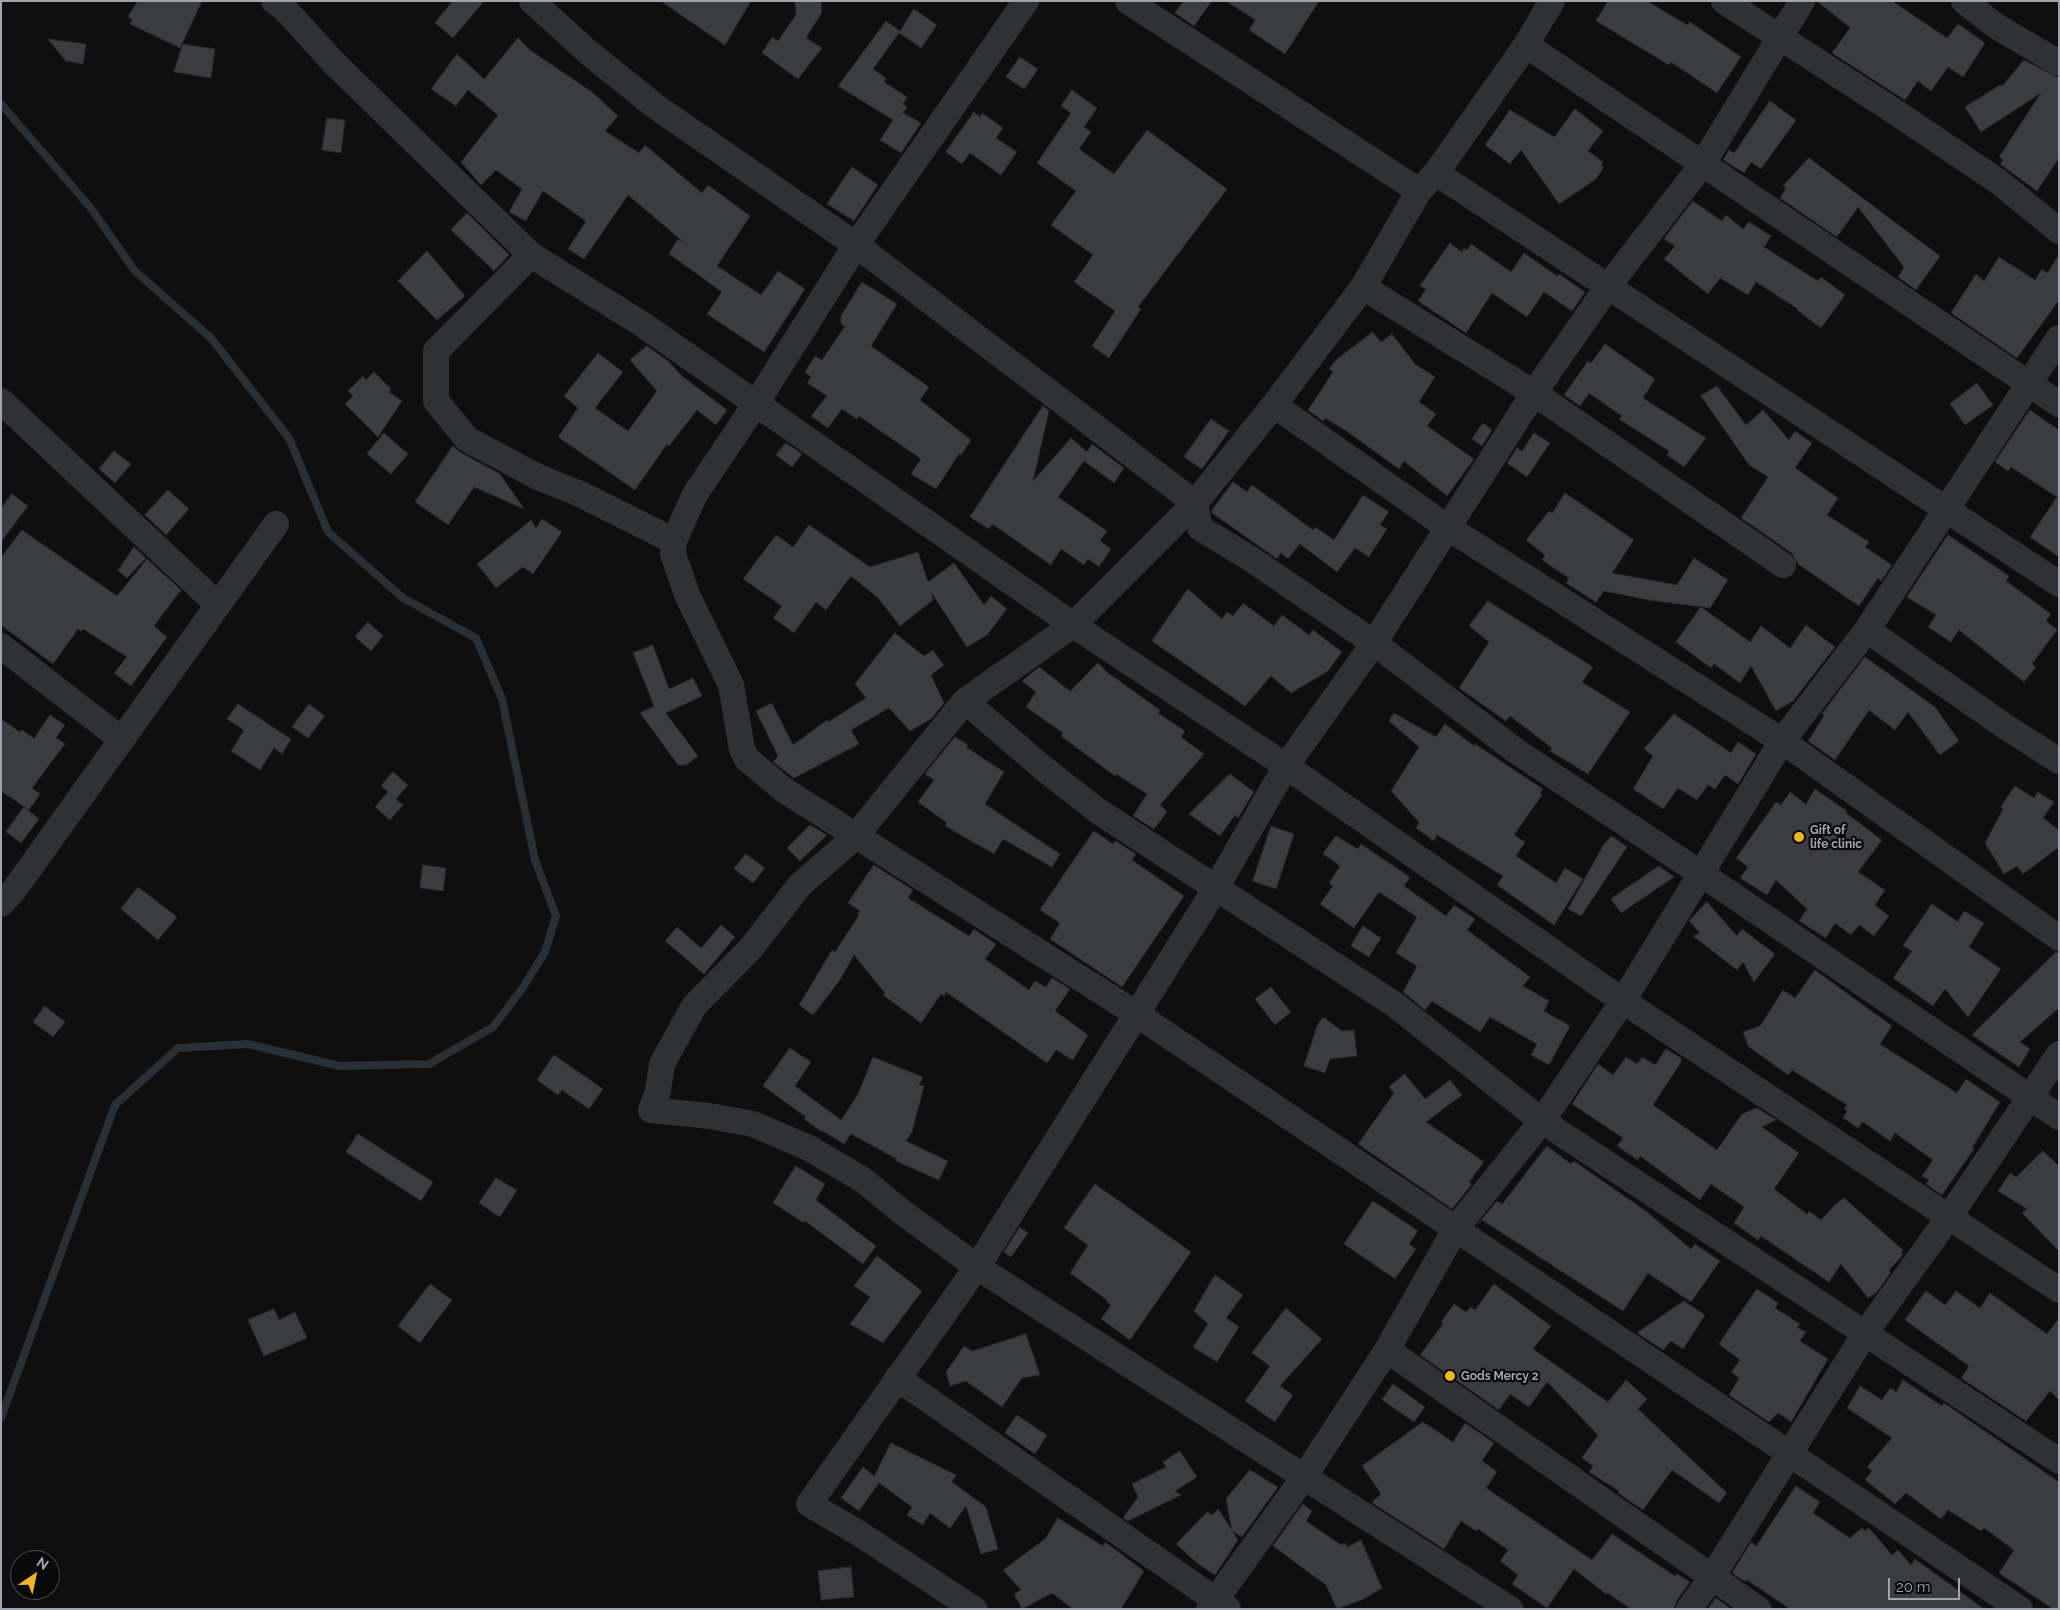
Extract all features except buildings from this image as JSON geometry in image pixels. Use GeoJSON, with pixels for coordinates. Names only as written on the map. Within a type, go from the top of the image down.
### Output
{"type":"FeatureCollection","features":[{"type":"Feature","properties":{"kind":"street"},"geometry":{"type":"LineString","coordinates":[[274,1],[284,8],[334,63],[531,255],[642,324],[757,402],[1073,624],[1286,766],[1623,1001],[2059,1290]]}},
{"type":"Feature","properties":{"kind":"street"},"geometry":{"type":"LineString","coordinates":[[532,1],[589,53],[655,106],[856,245],[1195,503],[1200,528],[1251,559],[1374,643],[1516,752],[1700,873],[2059,1117]]}},
{"type":"Feature","properties":{"kind":"street"},"geometry":{"type":"LineString","coordinates":[[1128,1],[1427,182],[1609,285],[2059,584]]}},
{"type":"Feature","properties":{"kind":"street"},"geometry":{"type":"LineString","coordinates":[[1510,1609],[977,1267],[902,1212],[863,1180],[809,1148],[753,1124],[710,1116],[651,1110],[658,1091],[662,1064],[694,1006],[750,948],[800,885],[855,837],[965,701],[1073,624],[1195,503],[1274,405],[1363,287],[1427,182],[1526,45],[1552,1]]}},
{"type":"Feature","properties":{"kind":"street"},"geometry":{"type":"LineString","coordinates":[[1724,1],[1991,177],[2059,231]]}},
{"type":"Feature","properties":{"kind":"street"},"geometry":{"type":"LineString","coordinates":[[974,1609],[857,1532],[809,1504],[977,1267],[1057,1142],[1135,1013],[1216,888],[1286,766],[1374,643],[1534,393],[1609,285],[1702,165],[1802,1]]}},
{"type":"Feature","properties":{"kind":"street"},"geometry":{"type":"LineString","coordinates":[[1964,1],[1996,26],[2059,63]]}},
{"type":"Feature","properties":{"kind":"street"},"geometry":{"type":"LineString","coordinates":[[1014,6],[856,245],[757,402],[695,494],[674,541],[673,554],[688,597],[731,685],[742,748],[747,759],[784,790],[855,837],[1135,1013],[2020,1609]]}},
{"type":"Feature","properties":{"kind":"street"},"geometry":{"type":"LineString","coordinates":[[1526,45],[2059,404]]}},
{"type":"Feature","properties":{"kind":"street"},"geometry":{"type":"LineString","coordinates":[[531,255],[436,351],[436,401],[467,439],[538,477],[578,493],[674,541]]}},
{"type":"Feature","properties":{"kind":"street"},"geometry":{"type":"LineString","coordinates":[[1363,287],[1534,393],[1783,565]]}},
{"type":"Feature","properties":{"kind":"street"},"geometry":{"type":"LineString","coordinates":[[897,1378],[1217,1606],[1387,1350],[1456,1228],[1542,1121],[1623,1001],[1782,741],[1867,630],[2059,338]]}},
{"type":"Feature","properties":{"kind":"street"},"geometry":{"type":"LineString","coordinates":[[1,400],[217,604]]}},
{"type":"Feature","properties":{"kind":"street"},"geometry":{"type":"LineString","coordinates":[[1274,405],[1447,527],[1782,741],[2059,938]]}},
{"type":"Feature","properties":{"kind":"street"},"geometry":{"type":"LineString","coordinates":[[5,892],[121,739],[276,524]]}},
{"type":"Feature","properties":{"kind":"street"},"geometry":{"type":"LineString","coordinates":[[1867,630],[2003,725],[2059,761]]}},
{"type":"Feature","properties":{"kind":"street"},"geometry":{"type":"LineString","coordinates":[[1,646],[121,739]]}},
{"type":"Feature","properties":{"kind":"street"},"geometry":{"type":"LineString","coordinates":[[965,701],[1043,768],[1098,811],[1394,1004],[1542,1121],[1866,1332],[2059,1461]]}},
{"type":"Feature","properties":{"kind":"street"},"geometry":{"type":"LineString","coordinates":[[1689,1609],[1712,1577],[1866,1332],[1949,1217],[2059,1054]]}},
{"type":"Feature","properties":{"kind":"street"},"geometry":{"type":"LineString","coordinates":[[1387,1350],[1758,1609]]}},
{"type":"Feature","properties":{"kind":"waterway"},"geometry":{"type":"LineString","coordinates":[[1,104],[90,207],[135,271],[211,338],[289,438],[328,532],[403,598],[476,638],[502,699],[535,860],[556,916],[545,952],[522,989],[493,1027],[429,1064],[339,1066],[248,1044],[178,1048],[115,1105],[1,1418]]}},
{"type":"Feature","properties":{"kind":"place","name":"Gift of life clinic"},"geometry":{"type":"Point","coordinates":[1799,837]}},
{"type":"Feature","properties":{"kind":"place","name":"Gods Mercy 2"},"geometry":{"type":"Point","coordinates":[1450,1376]}}]}
